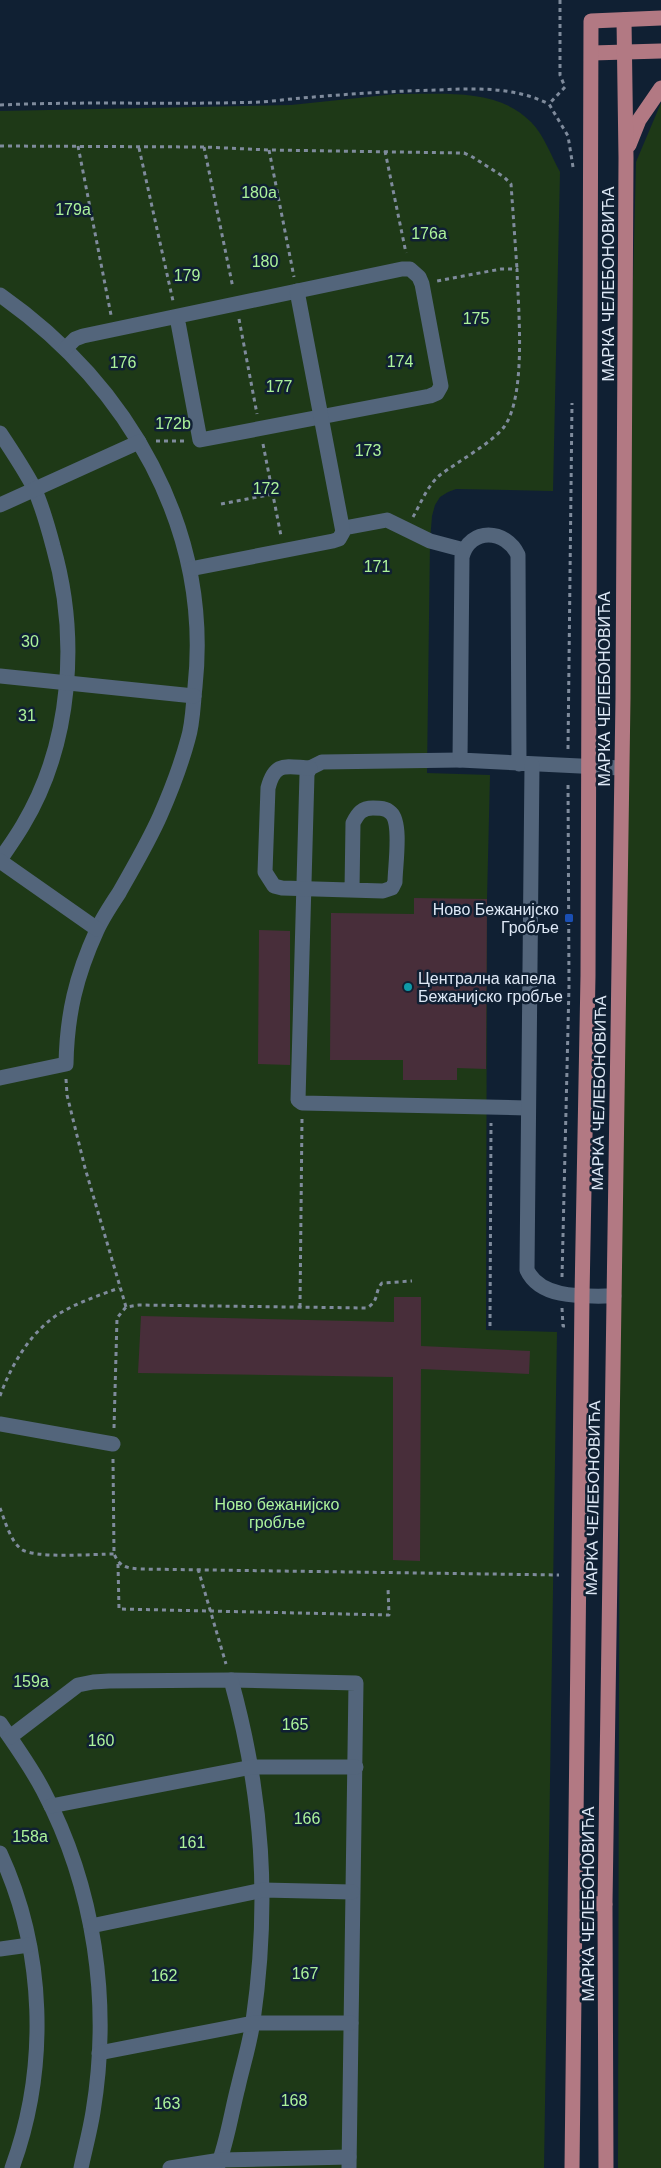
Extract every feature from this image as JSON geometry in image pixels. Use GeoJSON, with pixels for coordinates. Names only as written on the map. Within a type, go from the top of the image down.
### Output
{"type":"FeatureCollection","features":[{"type":"Feature","properties":{"kind":"main road"},"geometry":{"type":"LineString","coordinates":[[624,20],[661,18]]}},
{"type":"Feature","properties":{"kind":"main road","name":"МАРКА ЧЕЛЕБОНОВИЋА"},"geometry":{"type":"LineString","coordinates":[[572,2168],[582,1296],[588,976],[591,21],[624,20],[626,158],[621,768],[605,1904],[606,2168]]}},
{"type":"Feature","properties":{"kind":"main road"},"geometry":{"type":"LineString","coordinates":[[592,53],[661,51]]}},
{"type":"Feature","properties":{"kind":"main road"},"geometry":{"type":"LineString","coordinates":[[626,158],[631,138],[639,120],[661,88]]}},
{"type":"Feature","properties":{"kind":"main road"},"geometry":{"type":"LineString","coordinates":[[576,1903],[605,1904]]}},
{"type":"Feature","properties":{"kind":"lane"},"geometry":{"type":"LineString","coordinates":[[66,348],[75,338],[410,269],[419,277],[422,284],[441,379],[440,390],[430,396],[200,440],[177,317]]}},
{"type":"Feature","properties":{"kind":"lane"},"geometry":{"type":"LineString","coordinates":[[190,569],[339,539],[344,528],[297,291]]}},
{"type":"Feature","properties":{"kind":"lane"},"geometry":{"type":"LineString","coordinates":[[0,295],[20,309],[66,348],[119,410],[163,486],[179,528],[190,569],[196,610],[197,665],[189,737],[159,818],[138,859],[97,929],[76,983],[69,1017],[66,1064],[0,1078]]}},
{"type":"Feature","properties":{"kind":"lane"},"geometry":{"type":"LineString","coordinates":[[0,433],[34,489],[48,527],[64,592],[68,636],[67,682],[54,748],[42,785],[24,824],[0,860],[97,929]]}},
{"type":"Feature","properties":{"kind":"lane"},"geometry":{"type":"LineString","coordinates":[[0,505],[139,442]]}},
{"type":"Feature","properties":{"kind":"lane"},"geometry":{"type":"LineString","coordinates":[[344,528],[387,520],[430,541],[464,550]]}},
{"type":"Feature","properties":{"kind":"lane"},"geometry":{"type":"LineString","coordinates":[[460,760],[462,557],[469,543],[476,538],[492,535],[508,540],[514,546],[518,555],[525,764],[527,1270],[536,1284],[561,1293],[582,1296],[614,1296]]}},
{"type":"Feature","properties":{"kind":"lane"},"geometry":{"type":"LineString","coordinates":[[0,676],[194,696]]}},
{"type":"Feature","properties":{"kind":"lane"},"geometry":{"type":"LineString","coordinates":[[352,890],[353,823],[362,810],[384,809],[392,814],[396,821],[395,882],[392,888],[383,891],[303,889],[274,886],[265,872],[268,788],[271,776],[276,770],[282,767],[310,768],[322,762],[460,760],[621,768]]}},
{"type":"Feature","properties":{"kind":"lane"},"geometry":{"type":"LineString","coordinates":[[310,768],[307,774],[298,1100],[302,1103],[527,1108]]}},
{"type":"Feature","properties":{"kind":"lane"},"geometry":{"type":"LineString","coordinates":[[0,1424],[113,1444]]}},
{"type":"Feature","properties":{"kind":"lane"},"geometry":{"type":"LineString","coordinates":[[219,2164],[253,2023],[261,1956],[263,1890],[260,1826],[252,1767],[243,1722],[231,1680]]}},
{"type":"Feature","properties":{"kind":"lane"},"geometry":{"type":"LineString","coordinates":[[10,1737],[78,1685],[101,1681],[231,1680],[356,1683],[349,2162],[219,2164],[170,2168]]}},
{"type":"Feature","properties":{"kind":"lane"},"geometry":{"type":"LineString","coordinates":[[0,1723],[32,1772],[51,1806],[71,1853],[91,1926],[100,1990],[99,2053],[93,2111],[81,2168]]}},
{"type":"Feature","properties":{"kind":"lane"},"geometry":{"type":"LineString","coordinates":[[51,1806],[252,1767],[356,1767]]}},
{"type":"Feature","properties":{"kind":"lane"},"geometry":{"type":"LineString","coordinates":[[0,1852],[16,1894],[29,1945],[36,2000],[37,2029],[34,2078],[27,2117],[12,2168]]}},
{"type":"Feature","properties":{"kind":"lane"},"geometry":{"type":"LineString","coordinates":[[91,1926],[263,1890],[352,1892]]}},
{"type":"Feature","properties":{"kind":"lane"},"geometry":{"type":"LineString","coordinates":[[0,1949],[29,1945]]}},
{"type":"Feature","properties":{"kind":"lane"},"geometry":{"type":"LineString","coordinates":[[99,2053],[253,2023],[351,2023]]}},
{"type":"Feature","properties":{"kind":"path"},"geometry":{"type":"LineString","coordinates":[[549,104],[565,87],[560,75],[560,0]]}},
{"type":"Feature","properties":{"kind":"path"},"geometry":{"type":"LineString","coordinates":[[0,105],[67,102],[165,104],[264,102],[396,91],[466,89],[516,91],[549,104],[568,136],[573,175]]}},
{"type":"Feature","properties":{"kind":"path"},"geometry":{"type":"LineString","coordinates":[[0,146],[204,147],[468,154],[509,180],[513,196],[519,311],[517,382],[508,418],[504,426],[495,435],[434,481],[406,529]]}},
{"type":"Feature","properties":{"kind":"path"},"geometry":{"type":"LineString","coordinates":[[78,146],[114,330]]}},
{"type":"Feature","properties":{"kind":"path"},"geometry":{"type":"LineString","coordinates":[[204,147],[284,550]]}},
{"type":"Feature","properties":{"kind":"path"},"geometry":{"type":"LineString","coordinates":[[139,148],[177,317]]}},
{"type":"Feature","properties":{"kind":"path"},"geometry":{"type":"LineString","coordinates":[[269,150],[297,291]]}},
{"type":"Feature","properties":{"kind":"path"},"geometry":{"type":"LineString","coordinates":[[385,151],[410,269]]}},
{"type":"Feature","properties":{"kind":"path"},"geometry":{"type":"LineString","coordinates":[[422,284],[501,269],[517,269]]}},
{"type":"Feature","properties":{"kind":"path"},"geometry":{"type":"LineString","coordinates":[[572,393],[568,766],[569,986],[561,1293],[563,1326],[582,1328]]}},
{"type":"Feature","properties":{"kind":"path"},"geometry":{"type":"LineString","coordinates":[[139,442],[200,440]]}},
{"type":"Feature","properties":{"kind":"path"},"geometry":{"type":"LineString","coordinates":[[221,504],[273,494]]}},
{"type":"Feature","properties":{"kind":"path"},"geometry":{"type":"LineString","coordinates":[[66,1064],[67,1095],[119,1288],[126,1307]]}},
{"type":"Feature","properties":{"kind":"path"},"geometry":{"type":"LineString","coordinates":[[300,1307],[302,1103]]}},
{"type":"Feature","properties":{"kind":"path"},"geometry":{"type":"LineString","coordinates":[[490,1326],[491,1108]]}},
{"type":"Feature","properties":{"kind":"path"},"geometry":{"type":"LineString","coordinates":[[388,1588],[389,1615],[119,1609],[118,1563],[114,1554],[113,1444],[117,1318],[126,1307],[139,1304],[368,1308],[377,1298],[378,1287],[382,1283],[412,1281]]}},
{"type":"Feature","properties":{"kind":"path"},"geometry":{"type":"LineString","coordinates":[[0,1396],[13,1366],[41,1329],[61,1313],[119,1288]]}},
{"type":"Feature","properties":{"kind":"path"},"geometry":{"type":"LineString","coordinates":[[0,1508],[13,1538],[21,1549],[29,1553],[49,1555],[114,1554]]}},
{"type":"Feature","properties":{"kind":"path"},"geometry":{"type":"LineString","coordinates":[[118,1563],[122,1566],[140,1569],[559,1575]]}},
{"type":"Feature","properties":{"kind":"path"},"geometry":{"type":"LineString","coordinates":[[198,1569],[231,1680]]}},
{"type":"Feature","properties":{"kind":"green space","name":"Ново бежанијско гробље"},"geometry":{"type":"Polygon","coordinates":[[[396,94],[468,95],[502,103],[517,111],[536,127],[560,172],[553,491],[456,489],[440,497],[435,505],[430,541],[427,773],[490,775],[487,899],[486,1330],[557,1332],[544,2168],[0,2168],[0,111],[291,105],[396,94]]]}},
{"type":"Feature","properties":{"kind":"green space"},"geometry":{"type":"Polygon","coordinates":[[[661,103],[661,2168],[618,2168],[621,768],[636,162],[661,103]]]}},
{"type":"Feature","properties":{"kind":"building","name":"Централна капела Бежанијско гробље"},"geometry":{"type":"Polygon","coordinates":[[[414,898],[487,899],[486,1069],[457,1068],[457,1080],[403,1080],[403,1060],[330,1060],[331,913],[414,914],[414,898]]]}},
{"type":"Feature","properties":{"kind":"building"},"geometry":{"type":"Polygon","coordinates":[[[259,930],[290,931],[290,1065],[258,1064],[259,930]]]}},
{"type":"Feature","properties":{"kind":"building"},"geometry":{"type":"Polygon","coordinates":[[[394,1297],[421,1297],[421,1346],[530,1351],[529,1374],[421,1369],[420,1561],[393,1560],[393,1377],[138,1373],[141,1316],[394,1322],[394,1297]]]}},
{"type":"Feature","properties":{"kind":"place","name":"Ново Бежанијско Гробље"},"geometry":{"type":"Point","coordinates":[569,918]}},
{"type":"Feature","properties":{"kind":"place","name":"Централна капела Бежанијско гробље"},"geometry":{"type":"Point","coordinates":[408,987]}},
{"type":"Feature","properties":{"kind":"park label","name":"180a"},"geometry":{"type":"Point","coordinates":[259,192]}},
{"type":"Feature","properties":{"kind":"park label","name":"179a"},"geometry":{"type":"Point","coordinates":[73,209]}},
{"type":"Feature","properties":{"kind":"park label","name":"176a"},"geometry":{"type":"Point","coordinates":[429,233]}},
{"type":"Feature","properties":{"kind":"park label","name":"180"},"geometry":{"type":"Point","coordinates":[265,261]}},
{"type":"Feature","properties":{"kind":"park label","name":"179"},"geometry":{"type":"Point","coordinates":[187,275]}},
{"type":"Feature","properties":{"kind":"park label","name":"175"},"geometry":{"type":"Point","coordinates":[476,318]}},
{"type":"Feature","properties":{"kind":"park label","name":"174"},"geometry":{"type":"Point","coordinates":[400,361]}},
{"type":"Feature","properties":{"kind":"park label","name":"176"},"geometry":{"type":"Point","coordinates":[123,362]}},
{"type":"Feature","properties":{"kind":"park label","name":"177"},"geometry":{"type":"Point","coordinates":[279,386]}},
{"type":"Feature","properties":{"kind":"park label","name":"172b"},"geometry":{"type":"Point","coordinates":[173,423]}},
{"type":"Feature","properties":{"kind":"park label","name":"173"},"geometry":{"type":"Point","coordinates":[368,450]}},
{"type":"Feature","properties":{"kind":"park label","name":"172"},"geometry":{"type":"Point","coordinates":[266,488]}},
{"type":"Feature","properties":{"kind":"park label","name":"171"},"geometry":{"type":"Point","coordinates":[377,566]}},
{"type":"Feature","properties":{"kind":"park label","name":"30"},"geometry":{"type":"Point","coordinates":[30,641]}},
{"type":"Feature","properties":{"kind":"park label","name":"31"},"geometry":{"type":"Point","coordinates":[27,715]}},
{"type":"Feature","properties":{"kind":"park label","name":"159a"},"geometry":{"type":"Point","coordinates":[31,1681]}},
{"type":"Feature","properties":{"kind":"park label","name":"165"},"geometry":{"type":"Point","coordinates":[295,1724]}},
{"type":"Feature","properties":{"kind":"park label","name":"160"},"geometry":{"type":"Point","coordinates":[101,1740]}},
{"type":"Feature","properties":{"kind":"park label","name":"166"},"geometry":{"type":"Point","coordinates":[307,1818]}},
{"type":"Feature","properties":{"kind":"park label","name":"158a"},"geometry":{"type":"Point","coordinates":[30,1836]}},
{"type":"Feature","properties":{"kind":"park label","name":"161"},"geometry":{"type":"Point","coordinates":[192,1842]}},
{"type":"Feature","properties":{"kind":"park label","name":"167"},"geometry":{"type":"Point","coordinates":[305,1973]}},
{"type":"Feature","properties":{"kind":"park label","name":"162"},"geometry":{"type":"Point","coordinates":[164,1975]}},
{"type":"Feature","properties":{"kind":"park label","name":"168"},"geometry":{"type":"Point","coordinates":[294,2100]}},
{"type":"Feature","properties":{"kind":"park label","name":"163"},"geometry":{"type":"Point","coordinates":[167,2103]}}]}
